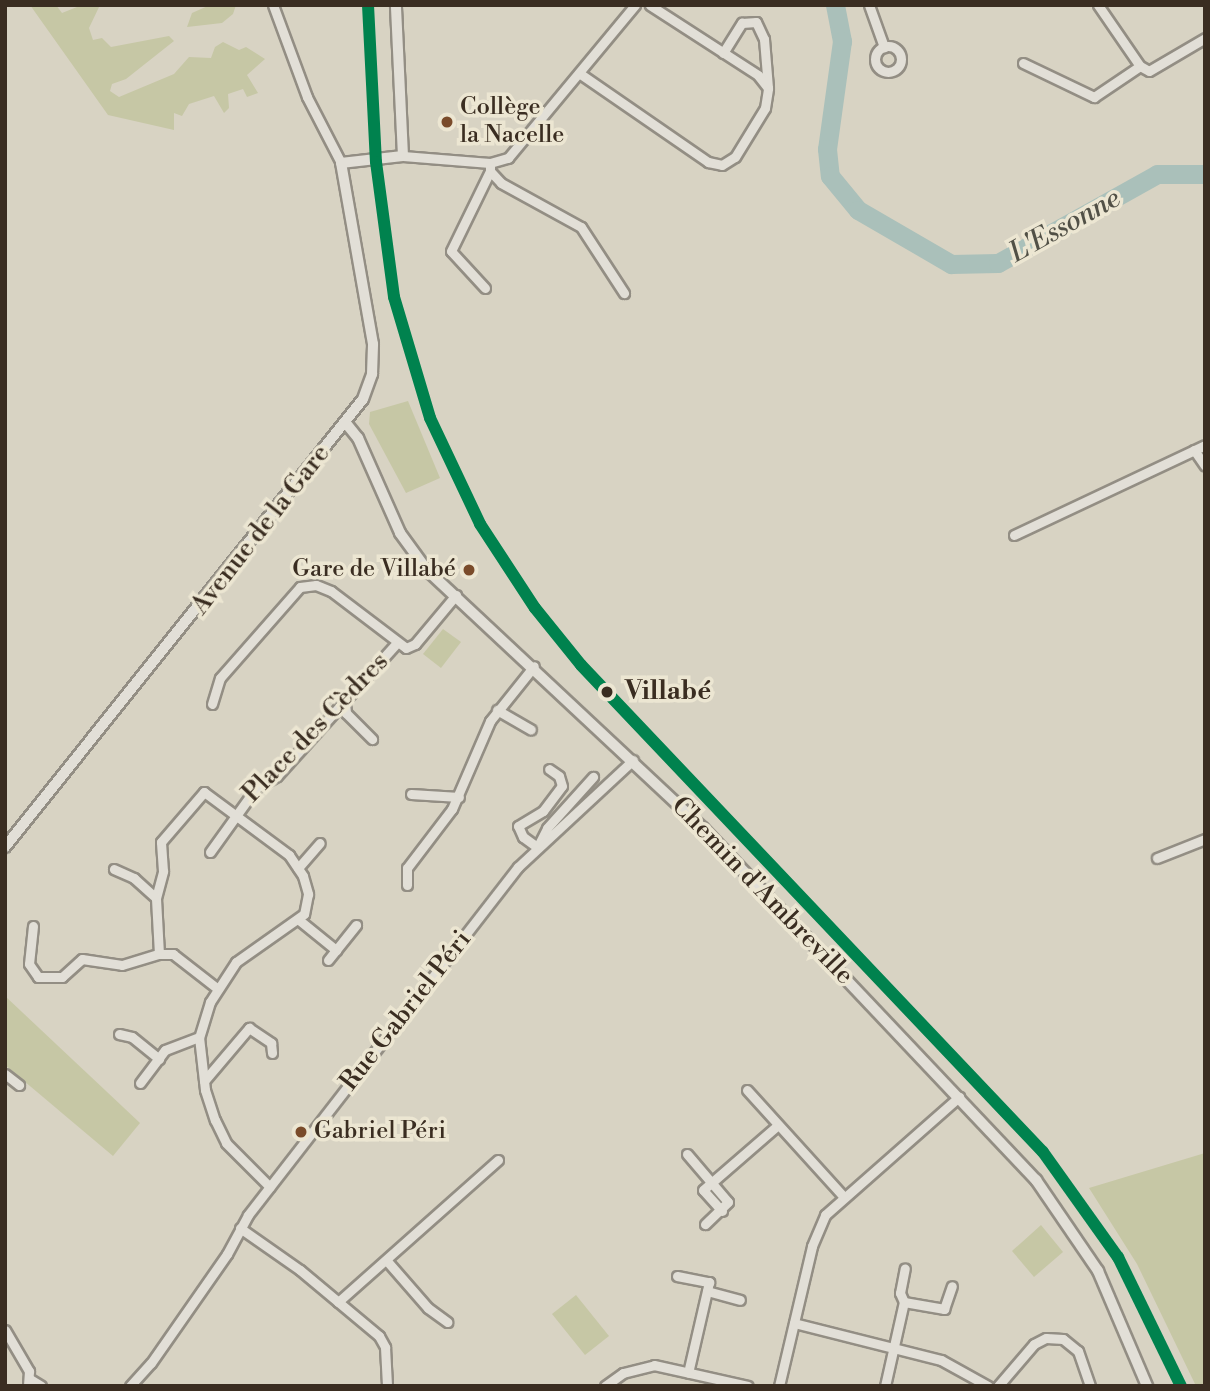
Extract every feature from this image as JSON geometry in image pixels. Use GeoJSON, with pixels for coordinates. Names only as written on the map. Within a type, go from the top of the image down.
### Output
{"type":"FeatureCollection","features":[{"type":"Feature","properties":{"kind":"street"},"geometry":{"type":"LineString","coordinates":[[273,5],[307,97],[341,163],[403,156],[490,167],[501,183],[581,228],[624,293]]}},
{"type":"Feature","properties":{"kind":"street"},"geometry":{"type":"LineString","coordinates":[[396,5],[403,156]]}},
{"type":"Feature","properties":{"kind":"street"},"geometry":{"type":"LineString","coordinates":[[485,288],[451,251],[490,167],[514,153],[635,5]]}},
{"type":"Feature","properties":{"kind":"street"},"geometry":{"type":"LineString","coordinates":[[650,5],[723,53],[768,88]]}},
{"type":"Feature","properties":{"kind":"street"},"geometry":{"type":"LineString","coordinates":[[869,5],[884,47]]}},
{"type":"Feature","properties":{"kind":"street"},"geometry":{"type":"LineString","coordinates":[[1098,5],[1140,66],[1156,70],[1205,38]]}},
{"type":"Feature","properties":{"kind":"street"},"geometry":{"type":"LineString","coordinates":[[579,73],[714,164],[729,162],[743,149],[765,108],[768,88],[764,39],[756,22],[742,23],[723,53]]}},
{"type":"Feature","properties":{"kind":"street"},"geometry":{"type":"LineString","coordinates":[[1023,63],[1094,97],[1140,66]]}},
{"type":"Feature","properties":{"kind":"street","name":"Avenue de la Gare"},"geometry":{"type":"LineString","coordinates":[[5,847],[368,390],[374,356],[341,163]]}},
{"type":"Feature","properties":{"kind":"street","name":"Chemin d'Ambreville"},"geometry":{"type":"LineString","coordinates":[[345,422],[358,438],[409,547],[456,596],[534,666],[704,828],[1036,1180],[1087,1251],[1112,1299],[1147,1386]]}},
{"type":"Feature","properties":{"kind":"street"},"geometry":{"type":"LineString","coordinates":[[1014,535],[1205,445]]}},
{"type":"Feature","properties":{"kind":"street"},"geometry":{"type":"LineString","coordinates":[[1194,450],[1205,466]]}},
{"type":"Feature","properties":{"kind":"street"},"geometry":{"type":"LineString","coordinates":[[212,704],[220,678],[286,598],[304,585],[331,591],[396,644],[406,648],[415,644],[456,596]]}},
{"type":"Feature","properties":{"kind":"street","name":"Place des Cèdres"},"geometry":{"type":"LineString","coordinates":[[210,852],[236,813],[345,702],[396,644]]}},
{"type":"Feature","properties":{"kind":"street"},"geometry":{"type":"LineString","coordinates":[[407,885],[407,868],[443,825],[459,797],[497,710],[534,666]]}},
{"type":"Feature","properties":{"kind":"street"},"geometry":{"type":"LineString","coordinates":[[345,702],[346,713],[372,739]]}},
{"type":"Feature","properties":{"kind":"street"},"geometry":{"type":"LineString","coordinates":[[497,710],[531,730]]}},
{"type":"Feature","properties":{"kind":"street","name":"Rue Gabriel Péri"},"geometry":{"type":"LineString","coordinates":[[130,1386],[150,1363],[230,1249],[240,1228],[270,1186],[537,847],[633,760]]}},
{"type":"Feature","properties":{"kind":"street"},"geometry":{"type":"LineString","coordinates":[[549,769],[559,776],[562,786],[543,811],[518,826],[523,837],[537,847],[547,828],[593,777]]}},
{"type":"Feature","properties":{"kind":"street"},"geometry":{"type":"LineString","coordinates":[[159,954],[156,898],[163,871],[160,842],[198,795],[211,793],[289,855],[298,868],[308,894],[306,909],[299,920],[256,945],[236,962],[218,989],[199,1037],[204,1081],[226,1143],[270,1186]]}},
{"type":"Feature","properties":{"kind":"street"},"geometry":{"type":"LineString","coordinates":[[411,794],[459,797]]}},
{"type":"Feature","properties":{"kind":"street"},"geometry":{"type":"LineString","coordinates":[[1157,858],[1205,839]]}},
{"type":"Feature","properties":{"kind":"street"},"geometry":{"type":"LineString","coordinates":[[298,868],[320,843]]}},
{"type":"Feature","properties":{"kind":"street"},"geometry":{"type":"LineString","coordinates":[[114,869],[134,878],[156,898]]}},
{"type":"Feature","properties":{"kind":"street"},"geometry":{"type":"LineString","coordinates":[[299,920],[336,950]]}},
{"type":"Feature","properties":{"kind":"street"},"geometry":{"type":"LineString","coordinates":[[328,960],[356,925]]}},
{"type":"Feature","properties":{"kind":"street"},"geometry":{"type":"LineString","coordinates":[[33,926],[29,964],[38,977],[62,978],[86,958],[116,965],[159,954],[173,954],[218,989]]}},
{"type":"Feature","properties":{"kind":"street"},"geometry":{"type":"LineString","coordinates":[[204,1081],[249,1028],[271,1043],[272,1053]]}},
{"type":"Feature","properties":{"kind":"street"},"geometry":{"type":"LineString","coordinates":[[119,1034],[132,1037],[159,1059]]}},
{"type":"Feature","properties":{"kind":"street"},"geometry":{"type":"LineString","coordinates":[[140,1083],[166,1050],[199,1037]]}},
{"type":"Feature","properties":{"kind":"street"},"geometry":{"type":"LineString","coordinates":[[5,1074],[19,1086]]}},
{"type":"Feature","properties":{"kind":"street"},"geometry":{"type":"LineString","coordinates":[[747,1090],[842,1196]]}},
{"type":"Feature","properties":{"kind":"street"},"geometry":{"type":"LineString","coordinates":[[779,1386],[817,1229],[842,1196],[959,1097]]}},
{"type":"Feature","properties":{"kind":"street"},"geometry":{"type":"LineString","coordinates":[[705,1224],[722,1211],[703,1190],[778,1125]]}},
{"type":"Feature","properties":{"kind":"street"},"geometry":{"type":"LineString","coordinates":[[687,1154],[712,1182]]}},
{"type":"Feature","properties":{"kind":"street"},"geometry":{"type":"LineString","coordinates":[[338,1301],[387,1261],[498,1160]]}},
{"type":"Feature","properties":{"kind":"street"},"geometry":{"type":"LineString","coordinates":[[240,1228],[338,1301],[379,1336],[385,1348],[387,1386]]}},
{"type":"Feature","properties":{"kind":"street"},"geometry":{"type":"LineString","coordinates":[[387,1261],[428,1308],[447,1322]]}},
{"type":"Feature","properties":{"kind":"street"},"geometry":{"type":"LineString","coordinates":[[885,1386],[904,1301],[900,1293],[905,1268]]}},
{"type":"Feature","properties":{"kind":"street"},"geometry":{"type":"LineString","coordinates":[[677,1276],[709,1282],[688,1373]]}},
{"type":"Feature","properties":{"kind":"street"},"geometry":{"type":"LineString","coordinates":[[904,1301],[944,1309],[952,1286]]}},
{"type":"Feature","properties":{"kind":"street"},"geometry":{"type":"LineString","coordinates":[[707,1291],[740,1300]]}},
{"type":"Feature","properties":{"kind":"street"},"geometry":{"type":"LineString","coordinates":[[794,1323],[951,1363],[988,1386]]}},
{"type":"Feature","properties":{"kind":"street"},"geometry":{"type":"LineString","coordinates":[[5,1330],[29,1382],[41,1386]]}},
{"type":"Feature","properties":{"kind":"street"},"geometry":{"type":"LineString","coordinates":[[998,1386],[1034,1344],[1046,1338],[1063,1339],[1078,1351],[1090,1386]]}},
{"type":"Feature","properties":{"kind":"street"},"geometry":{"type":"LineString","coordinates":[[605,1386],[642,1366],[748,1386]]}},
{"type":"Feature","properties":{"kind":"green space"},"geometry":{"type":"Polygon","coordinates":[[[30,5],[56,5],[62,13],[82,5],[100,5],[89,28],[93,40],[102,38],[111,47],[169,36],[174,41],[126,79],[112,84],[110,91],[119,97],[174,74],[189,57],[211,58],[215,47],[223,42],[239,50],[246,47],[265,59],[247,75],[258,93],[247,97],[243,89],[228,94],[229,108],[224,113],[214,96],[189,104],[182,116],[174,113],[174,130],[108,115],[30,5]]]}},
{"type":"Feature","properties":{"kind":"green space"},"geometry":{"type":"Polygon","coordinates":[[[210,5],[236,5],[233,14],[222,23],[187,27],[192,13],[210,5]]]}},
{"type":"Feature","properties":{"kind":"green space"},"geometry":{"type":"Polygon","coordinates":[[[408,401],[440,478],[406,493],[369,424],[370,412],[408,401]]]}},
{"type":"Feature","properties":{"kind":"green space"},"geometry":{"type":"Polygon","coordinates":[[[443,629],[461,642],[441,668],[423,654],[443,629]]]}},
{"type":"Feature","properties":{"kind":"green space"},"geometry":{"type":"Polygon","coordinates":[[[5,996],[140,1123],[113,1156],[5,1065],[5,996]]]}},
{"type":"Feature","properties":{"kind":"green space"},"geometry":{"type":"Polygon","coordinates":[[[1205,1153],[1205,1386],[1196,1386],[1137,1264],[1089,1188],[1205,1153]]]}},
{"type":"Feature","properties":{"kind":"green space"},"geometry":{"type":"Polygon","coordinates":[[[1041,1225],[1063,1252],[1034,1277],[1012,1251],[1041,1225]]]}},
{"type":"Feature","properties":{"kind":"green space"},"geometry":{"type":"Polygon","coordinates":[[[576,1295],[609,1336],[585,1355],[552,1314],[576,1295]]]}},
{"type":"Feature","properties":{"kind":"waterway","name":"L'Essonne"},"geometry":{"type":"LineString","coordinates":[[835,5],[842,41],[827,149],[830,176],[858,210],[951,264],[998,263],[1157,174],[1205,174]]}},
{"type":"Feature","properties":{"kind":"transit line"},"geometry":{"type":"LineString","coordinates":[[368,5],[376,162],[394,297],[430,418],[480,524],[535,608],[581,665],[1043,1152],[1118,1257],[1181,1386]]}},
{"type":"Feature","properties":{"kind":"place","name":"Collège la Nacelle"},"geometry":{"type":"Point","coordinates":[447,122]}},
{"type":"Feature","properties":{"kind":"place","name":"Gare de Villabé"},"geometry":{"type":"Point","coordinates":[469,570]}},
{"type":"Feature","properties":{"kind":"place","name":"Villabé"},"geometry":{"type":"Point","coordinates":[607,692]}},
{"type":"Feature","properties":{"kind":"place","name":"Gabriel Péri"},"geometry":{"type":"Point","coordinates":[301,1132]}}]}
